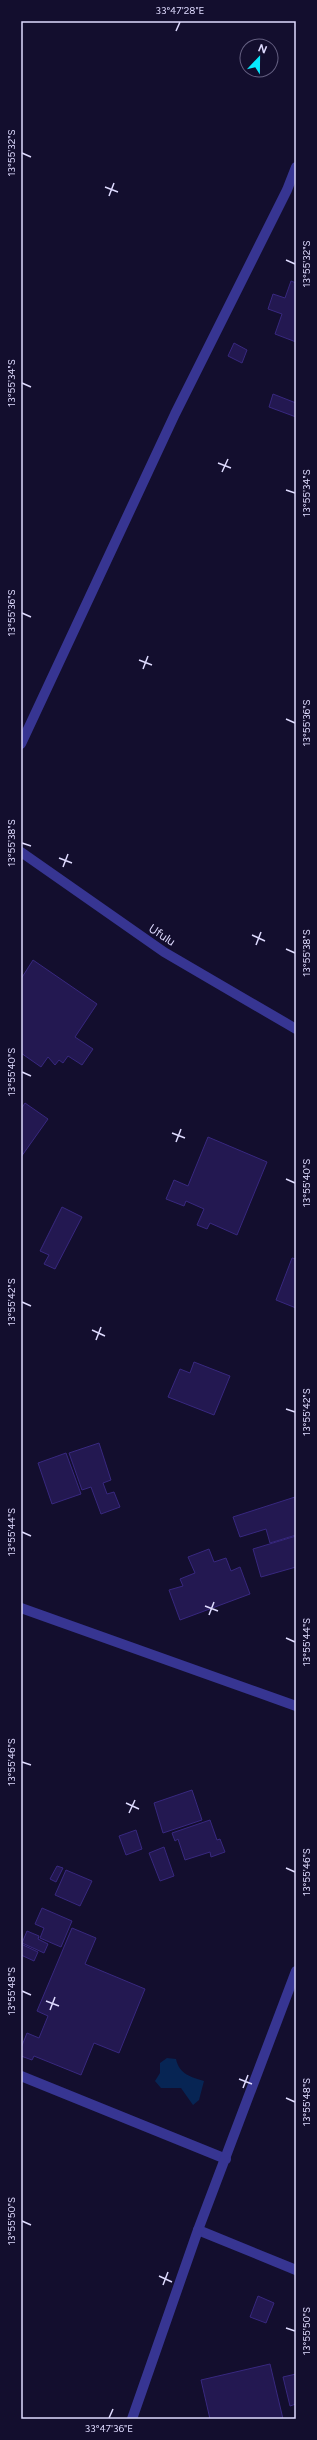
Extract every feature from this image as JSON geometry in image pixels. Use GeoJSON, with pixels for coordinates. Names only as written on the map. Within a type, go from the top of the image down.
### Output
{"type":"FeatureCollection","features":[{"type":"Feature","properties":{"kind":"street"},"geometry":{"type":"LineString","coordinates":[[21,744],[175,414],[291,192],[296,167]]}},
{"type":"Feature","properties":{"kind":"street","name":"Ufulu"},"geometry":{"type":"LineString","coordinates":[[21,852],[164,952],[296,1029]]}},
{"type":"Feature","properties":{"kind":"street"},"geometry":{"type":"LineString","coordinates":[[21,1608],[296,1706]]}},
{"type":"Feature","properties":{"kind":"street"},"geometry":{"type":"LineString","coordinates":[[132,2419],[198,2230],[296,1971]]}},
{"type":"Feature","properties":{"kind":"street"},"geometry":{"type":"LineString","coordinates":[[21,2076],[226,2159]]}},
{"type":"Feature","properties":{"kind":"street"},"geometry":{"type":"LineString","coordinates":[[198,2230],[296,2270]]}},
{"type":"Feature","properties":{"kind":"water"},"geometry":{"type":"Polygon","coordinates":[[[167,2058],[176,2059],[180,2068],[186,2074],[204,2081],[199,2100],[193,2105],[181,2088],[161,2088],[155,2081],[160,2073],[160,2063],[167,2058]]]}},
{"type":"Feature","properties":{"kind":"building"},"geometry":{"type":"Polygon","coordinates":[[[291,281],[296,283],[296,342],[275,334],[282,314],[268,309],[273,294],[285,298],[291,281]]]}},
{"type":"Feature","properties":{"kind":"building"},"geometry":{"type":"Polygon","coordinates":[[[234,343],[247,350],[242,363],[228,356],[234,343]]]}},
{"type":"Feature","properties":{"kind":"building"},"geometry":{"type":"Polygon","coordinates":[[[273,394],[296,403],[296,417],[269,407],[273,394]]]}},
{"type":"Feature","properties":{"kind":"building"},"geometry":{"type":"Polygon","coordinates":[[[33,960],[97,1004],[75,1037],[93,1049],[82,1065],[68,1056],[63,1063],[59,1060],[55,1065],[48,1057],[41,1067],[21,1053],[21,979],[33,960]]]}},
{"type":"Feature","properties":{"kind":"building"},"geometry":{"type":"Polygon","coordinates":[[[25,1103],[48,1119],[21,1157],[21,1109],[25,1103]]]}},
{"type":"Feature","properties":{"kind":"building"},"geometry":{"type":"Polygon","coordinates":[[[208,1137],[267,1162],[237,1235],[210,1223],[207,1229],[197,1225],[204,1209],[186,1201],[184,1206],[166,1199],[174,1180],[188,1186],[208,1137]]]}},
{"type":"Feature","properties":{"kind":"building"},"geometry":{"type":"Polygon","coordinates":[[[62,1207],[82,1217],[55,1269],[44,1264],[49,1255],[40,1251],[62,1207]]]}},
{"type":"Feature","properties":{"kind":"building"},"geometry":{"type":"Polygon","coordinates":[[[292,1258],[296,1259],[296,1308],[276,1300],[292,1258]]]}},
{"type":"Feature","properties":{"kind":"building"},"geometry":{"type":"Polygon","coordinates":[[[194,1362],[230,1376],[214,1415],[168,1397],[180,1369],[190,1373],[194,1362]]]}},
{"type":"Feature","properties":{"kind":"building"},"geometry":{"type":"Polygon","coordinates":[[[99,1443],[111,1480],[103,1483],[107,1494],[114,1492],[120,1507],[101,1514],[91,1487],[82,1490],[69,1453],[99,1443]]]}},
{"type":"Feature","properties":{"kind":"building"},"geometry":{"type":"Polygon","coordinates":[[[66,1453],[81,1494],[52,1504],[38,1463],[66,1453]]]}},
{"type":"Feature","properties":{"kind":"building"},"geometry":{"type":"Polygon","coordinates":[[[295,1497],[296,1535],[270,1543],[266,1529],[240,1537],[233,1517],[295,1497]]]}},
{"type":"Feature","properties":{"kind":"building"},"geometry":{"type":"Polygon","coordinates":[[[296,1536],[296,1567],[261,1577],[253,1549],[296,1536]]]}},
{"type":"Feature","properties":{"kind":"building"},"geometry":{"type":"Polygon","coordinates":[[[209,1549],[214,1562],[226,1558],[231,1571],[240,1567],[250,1594],[180,1620],[169,1590],[183,1586],[180,1579],[195,1573],[188,1557],[209,1549]]]}},
{"type":"Feature","properties":{"kind":"building"},"geometry":{"type":"Polygon","coordinates":[[[192,1790],[202,1820],[163,1833],[154,1803],[192,1790]]]}},
{"type":"Feature","properties":{"kind":"building"},"geometry":{"type":"Polygon","coordinates":[[[210,1820],[217,1840],[220,1839],[225,1852],[211,1857],[210,1852],[185,1860],[178,1839],[175,1841],[172,1833],[210,1820]]]}},
{"type":"Feature","properties":{"kind":"building"},"geometry":{"type":"Polygon","coordinates":[[[136,1830],[142,1849],[126,1855],[119,1836],[136,1830]]]}},
{"type":"Feature","properties":{"kind":"building"},"geometry":{"type":"Polygon","coordinates":[[[164,1847],[174,1876],[160,1881],[149,1853],[164,1847]]]}},
{"type":"Feature","properties":{"kind":"building"},"geometry":{"type":"Polygon","coordinates":[[[57,1866],[63,1868],[56,1882],[50,1879],[57,1866]]]}},
{"type":"Feature","properties":{"kind":"building"},"geometry":{"type":"Polygon","coordinates":[[[66,1870],[92,1881],[80,1906],[55,1895],[66,1870]]]}},
{"type":"Feature","properties":{"kind":"building"},"geometry":{"type":"Polygon","coordinates":[[[42,1908],[72,1921],[61,1947],[40,1938],[44,1928],[35,1924],[42,1908]]]}},
{"type":"Feature","properties":{"kind":"building"},"geometry":{"type":"Polygon","coordinates":[[[72,1928],[96,1938],[85,1964],[145,1989],[119,2053],[94,2043],[81,2075],[34,2056],[32,2060],[21,2056],[21,2048],[27,2033],[39,2038],[48,2016],[37,2011],[72,1928]]]}},
{"type":"Feature","properties":{"kind":"building"},"geometry":{"type":"Polygon","coordinates":[[[27,1931],[39,1936],[38,1939],[48,1944],[44,1953],[22,1943],[27,1931]]]}},
{"type":"Feature","properties":{"kind":"building"},"geometry":{"type":"Polygon","coordinates":[[[21,1944],[38,1952],[34,1961],[21,1955],[21,1944]]]}},
{"type":"Feature","properties":{"kind":"building"},"geometry":{"type":"Polygon","coordinates":[[[258,2296],[274,2303],[266,2323],[250,2317],[258,2296]]]}},
{"type":"Feature","properties":{"kind":"building"},"geometry":{"type":"Polygon","coordinates":[[[270,2364],[283,2419],[210,2419],[201,2380],[270,2364]]]}},
{"type":"Feature","properties":{"kind":"building"},"geometry":{"type":"Polygon","coordinates":[[[296,2374],[296,2404],[290,2406],[283,2377],[296,2374]]]}}]}
